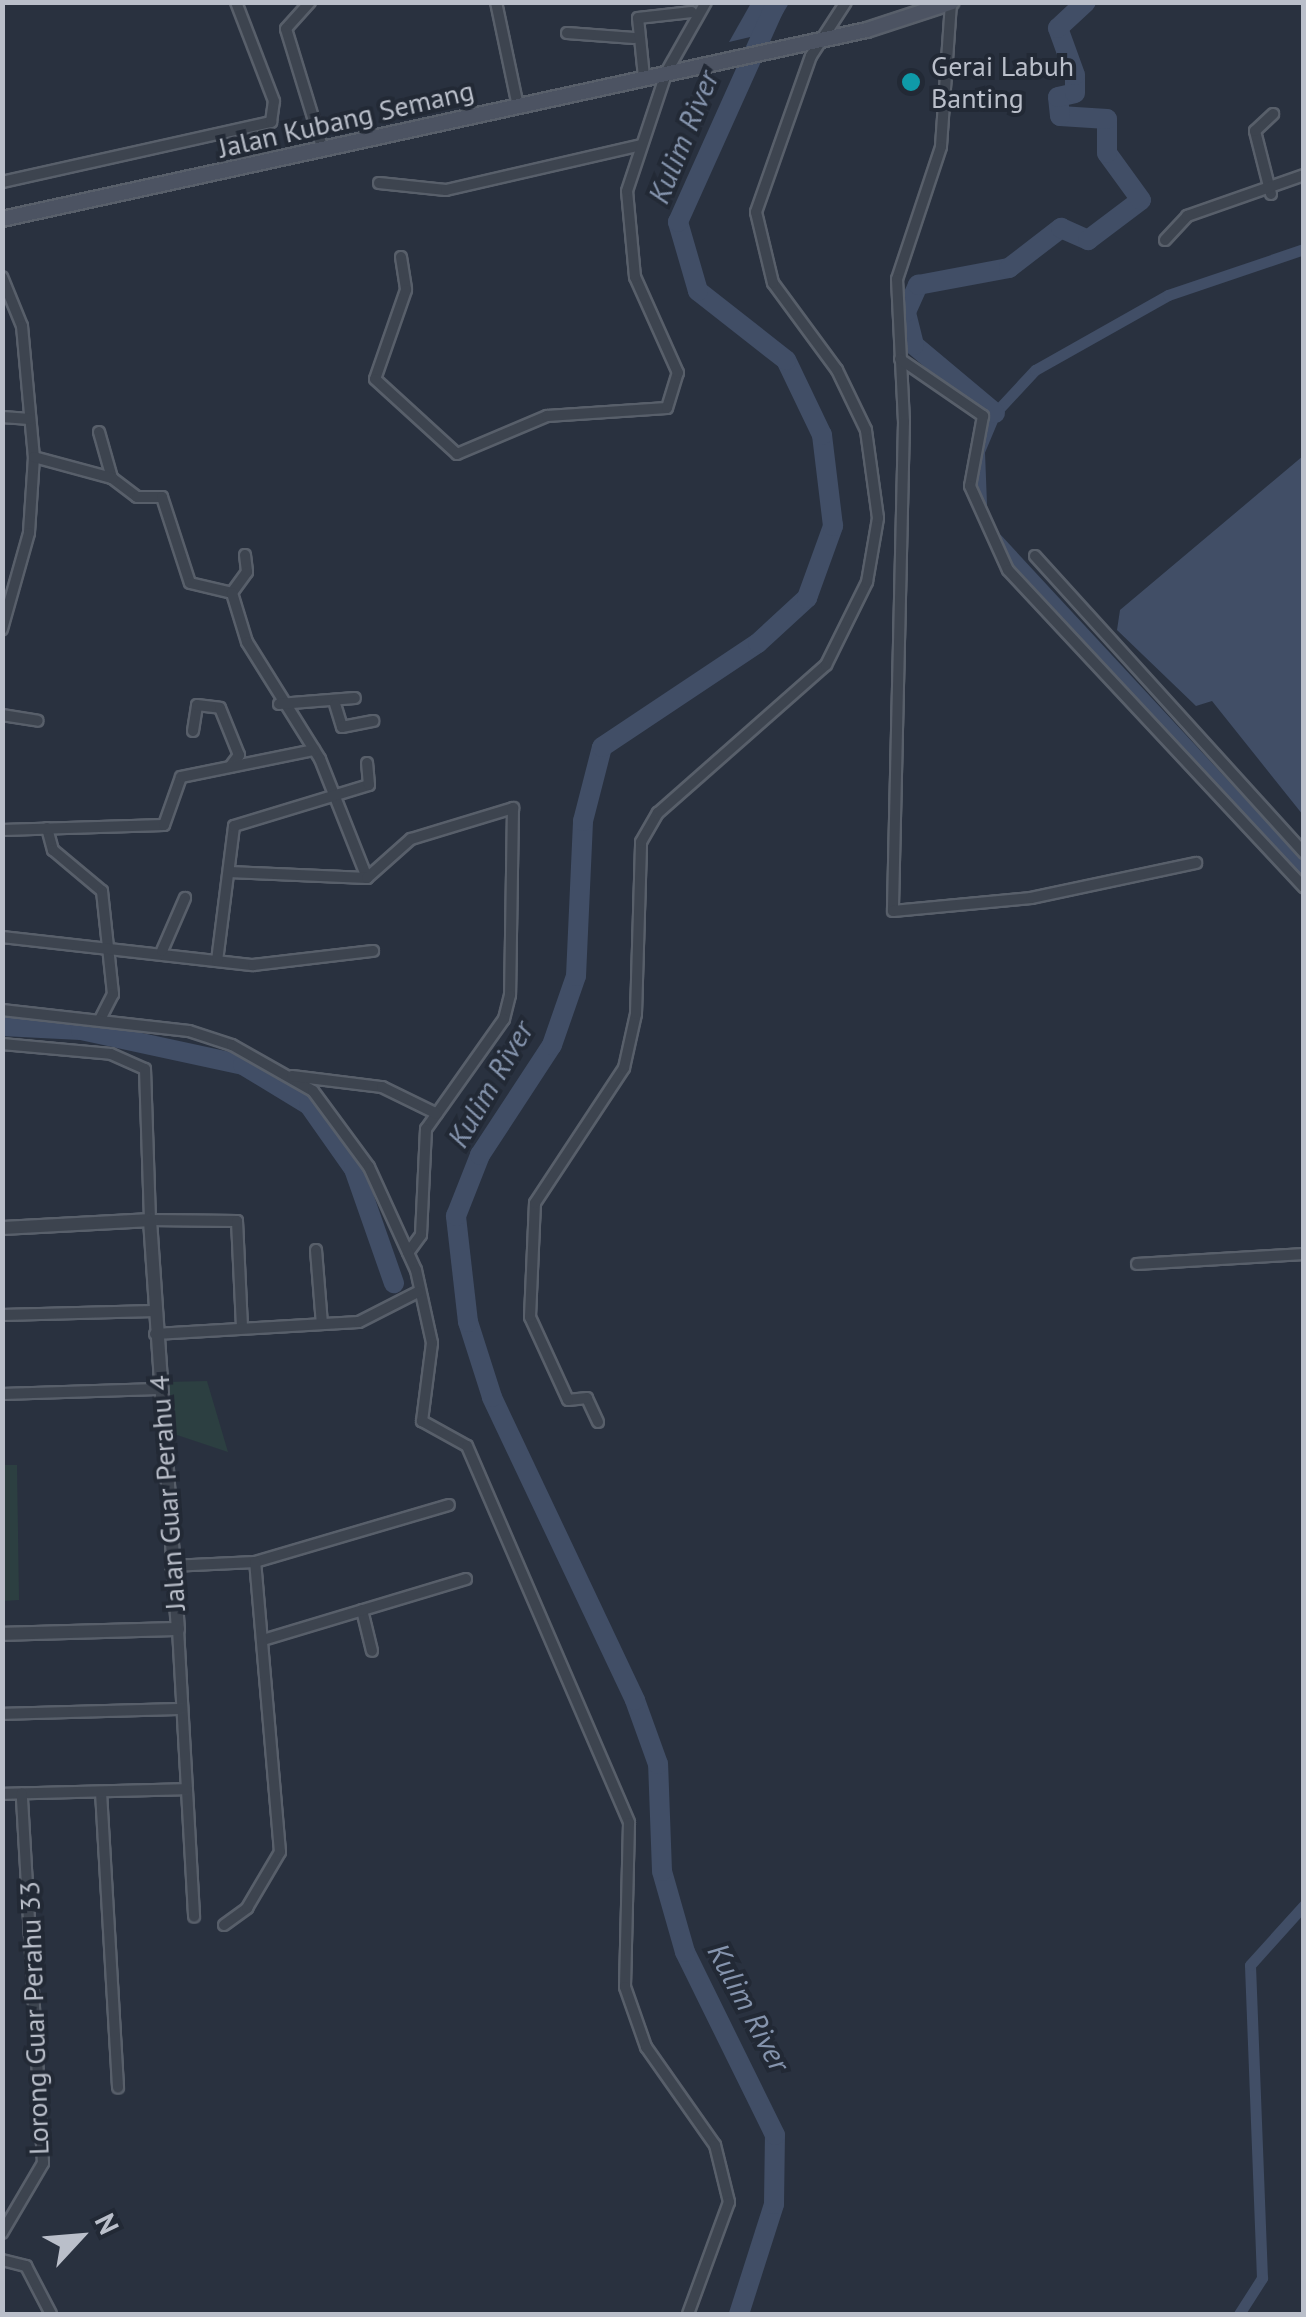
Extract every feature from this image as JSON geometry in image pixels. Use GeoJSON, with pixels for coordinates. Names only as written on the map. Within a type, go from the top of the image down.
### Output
{"type":"FeatureCollection","features":[{"type":"Feature","properties":{"kind":"main road","name":"Jalan Kubang Semang"},"geometry":{"type":"LineString","coordinates":[[2,219],[825,37],[951,3]]}},
{"type":"Feature","properties":{"kind":"street"},"geometry":{"type":"LineString","coordinates":[[2,182],[271,122],[274,101],[236,2]]}},
{"type":"Feature","properties":{"kind":"street"},"geometry":{"type":"LineString","coordinates":[[310,2],[286,29],[323,150]]}},
{"type":"Feature","properties":{"kind":"street"},"geometry":{"type":"LineString","coordinates":[[496,2],[518,106]]}},
{"type":"Feature","properties":{"kind":"street"},"geometry":{"type":"LineString","coordinates":[[644,77],[634,38],[638,18],[693,11],[706,2]]}},
{"type":"Feature","properties":{"kind":"street"},"geometry":{"type":"LineString","coordinates":[[598,1422],[587,1398],[568,1400],[530,1317],[536,1195],[624,1068],[636,1014],[641,842],[658,813],[826,665],[867,582],[876,463],[866,430],[837,370],[773,283],[756,212],[825,37],[846,2]]}},
{"type":"Feature","properties":{"kind":"street"},"geometry":{"type":"LineString","coordinates":[[951,3],[941,147],[897,279],[900,359],[893,912],[1031,898],[1196,863]]}},
{"type":"Feature","properties":{"kind":"street"},"geometry":{"type":"LineString","coordinates":[[402,257],[406,290],[375,379],[456,454],[546,416],[657,413],[678,372],[648,316],[626,241],[641,145],[693,11]]}},
{"type":"Feature","properties":{"kind":"street"},"geometry":{"type":"LineString","coordinates":[[566,33],[634,38]]}},
{"type":"Feature","properties":{"kind":"street"},"geometry":{"type":"LineString","coordinates":[[1271,194],[1255,130],[1273,114]]}},
{"type":"Feature","properties":{"kind":"street"},"geometry":{"type":"LineString","coordinates":[[378,183],[446,190],[641,145]]}},
{"type":"Feature","properties":{"kind":"street"},"geometry":{"type":"LineString","coordinates":[[1166,240],[1187,216],[1271,194],[1304,175]]}},
{"type":"Feature","properties":{"kind":"street"},"geometry":{"type":"LineString","coordinates":[[2,276],[22,326],[34,457],[29,533],[2,629]]}},
{"type":"Feature","properties":{"kind":"street"},"geometry":{"type":"LineString","coordinates":[[900,359],[983,416],[970,486],[1008,570],[1304,887]]}},
{"type":"Feature","properties":{"kind":"street"},"geometry":{"type":"LineString","coordinates":[[2,418],[30,420]]}},
{"type":"Feature","properties":{"kind":"street"},"geometry":{"type":"LineString","coordinates":[[99,432],[112,478]]}},
{"type":"Feature","properties":{"kind":"street"},"geometry":{"type":"LineString","coordinates":[[34,457],[112,478],[137,496],[162,497],[190,584],[232,593]]}},
{"type":"Feature","properties":{"kind":"street"},"geometry":{"type":"LineString","coordinates":[[232,593],[246,572],[244,554]]}},
{"type":"Feature","properties":{"kind":"street"},"geometry":{"type":"LineString","coordinates":[[1036,556],[1304,853]]}},
{"type":"Feature","properties":{"kind":"street"},"geometry":{"type":"LineString","coordinates":[[232,593],[279,704],[314,750],[336,793],[367,878]]}},
{"type":"Feature","properties":{"kind":"street"},"geometry":{"type":"LineString","coordinates":[[279,704],[335,704],[355,698]]}},
{"type":"Feature","properties":{"kind":"street"},"geometry":{"type":"LineString","coordinates":[[335,704],[342,727],[373,721]]}},
{"type":"Feature","properties":{"kind":"street"},"geometry":{"type":"LineString","coordinates":[[194,731],[197,705],[220,708],[239,755],[229,768]]}},
{"type":"Feature","properties":{"kind":"street"},"geometry":{"type":"LineString","coordinates":[[2,715],[38,720]]}},
{"type":"Feature","properties":{"kind":"street"},"geometry":{"type":"LineString","coordinates":[[2,830],[164,825],[180,776],[314,750]]}},
{"type":"Feature","properties":{"kind":"street"},"geometry":{"type":"LineString","coordinates":[[217,961],[234,826],[368,785],[366,763]]}},
{"type":"Feature","properties":{"kind":"street"},"geometry":{"type":"LineString","coordinates":[[229,872],[367,878],[411,839],[513,808],[510,996],[504,1019],[437,1114],[422,1152],[421,1235],[408,1253]]}},
{"type":"Feature","properties":{"kind":"street"},"geometry":{"type":"LineString","coordinates":[[47,828],[53,850],[102,891],[103,943],[113,994],[101,1018]]}},
{"type":"Feature","properties":{"kind":"street"},"geometry":{"type":"LineString","coordinates":[[162,951],[185,898]]}},
{"type":"Feature","properties":{"kind":"street"},"geometry":{"type":"LineString","coordinates":[[2,937],[103,943],[217,961],[372,951]]}},
{"type":"Feature","properties":{"kind":"street"},"geometry":{"type":"LineString","coordinates":[[2,1010],[101,1018],[189,1031],[292,1076],[382,1087],[437,1114]]}},
{"type":"Feature","properties":{"kind":"street","name":"Jalan Guar Perahu 4"},"geometry":{"type":"LineString","coordinates":[[2,1044],[112,1054],[146,1068],[158,1389],[178,1629],[194,1917]]}},
{"type":"Feature","properties":{"kind":"street"},"geometry":{"type":"LineString","coordinates":[[292,1076],[355,1143],[408,1253],[432,1343],[422,1421],[468,1446],[623,1805],[628,2001],[646,2048],[704,2123],[726,2171],[727,2225],[688,2314]]}},
{"type":"Feature","properties":{"kind":"street"},"geometry":{"type":"LineString","coordinates":[[2,1228],[150,1220],[237,1221],[242,1328]]}},
{"type":"Feature","properties":{"kind":"street"},"geometry":{"type":"LineString","coordinates":[[316,1250],[322,1324]]}},
{"type":"Feature","properties":{"kind":"street"},"geometry":{"type":"LineString","coordinates":[[1137,1264],[1304,1254]]}},
{"type":"Feature","properties":{"kind":"street"},"geometry":{"type":"LineString","coordinates":[[155,1334],[322,1324],[388,1313],[418,1292]]}},
{"type":"Feature","properties":{"kind":"street"},"geometry":{"type":"LineString","coordinates":[[2,1315],[154,1310]]}},
{"type":"Feature","properties":{"kind":"street"},"geometry":{"type":"LineString","coordinates":[[2,1394],[158,1389]]}},
{"type":"Feature","properties":{"kind":"street"},"geometry":{"type":"LineString","coordinates":[[171,1566],[256,1562],[449,1505]]}},
{"type":"Feature","properties":{"kind":"street"},"geometry":{"type":"LineString","coordinates":[[224,1925],[278,1861],[256,1562]]}},
{"type":"Feature","properties":{"kind":"street"},"geometry":{"type":"LineString","coordinates":[[263,1640],[466,1580]]}},
{"type":"Feature","properties":{"kind":"street"},"geometry":{"type":"LineString","coordinates":[[362,1610],[372,1650]]}},
{"type":"Feature","properties":{"kind":"street"},"geometry":{"type":"LineString","coordinates":[[2,1634],[178,1629]]}},
{"type":"Feature","properties":{"kind":"street"},"geometry":{"type":"LineString","coordinates":[[2,1714],[182,1709]]}},
{"type":"Feature","properties":{"kind":"street"},"geometry":{"type":"LineString","coordinates":[[2,1794],[187,1789]]}},
{"type":"Feature","properties":{"kind":"street"},"geometry":{"type":"LineString","coordinates":[[101,1792],[118,2088]]}},
{"type":"Feature","properties":{"kind":"street","name":"Lorong Guar Perahu 33"},"geometry":{"type":"LineString","coordinates":[[2,2233],[44,2163],[22,1794]]}},
{"type":"Feature","properties":{"kind":"street"},"geometry":{"type":"LineString","coordinates":[[2,2260],[26,2266],[51,2314]]}},
{"type":"Feature","properties":{"kind":"shaded area"},"geometry":{"type":"Polygon","coordinates":[[[207,1381],[228,1452],[168,1432],[165,1382],[207,1381]]]}},
{"type":"Feature","properties":{"kind":"shaded area"},"geometry":{"type":"Polygon","coordinates":[[[3,1465],[17,1465],[19,1600],[3,1601],[3,1465]]]}},
{"type":"Feature","properties":{"kind":"water"},"geometry":{"type":"Polygon","coordinates":[[[751,3],[789,3],[772,32],[729,42],[751,3]]]}},
{"type":"Feature","properties":{"kind":"water"},"geometry":{"type":"Polygon","coordinates":[[[1304,456],[1303,815],[1212,701],[1196,706],[1117,630],[1120,610],[1304,456]]]}},
{"type":"Feature","properties":{"kind":"waterway","name":"Kulim River"},"geometry":{"type":"LineString","coordinates":[[739,2314],[774,2204],[775,2135],[685,1952],[662,1871],[658,1764],[635,1700],[492,1397],[468,1322],[456,1216],[480,1155],[552,1045],[576,976],[583,821],[602,747],[758,643],[807,598],[833,526],[822,435],[786,360],[698,291],[678,222],[777,2]]}},
{"type":"Feature","properties":{"kind":"waterway"},"geometry":{"type":"LineString","coordinates":[[995,413],[914,345],[906,312],[918,285],[1009,268],[1061,228],[1088,240],[1141,200],[1107,153],[1107,119],[1060,116],[1058,97],[1075,93],[1075,75],[1058,28],[1086,2]]}},
{"type":"Feature","properties":{"kind":"waterway"},"geometry":{"type":"LineString","coordinates":[[981,504],[979,451],[995,413],[1035,370],[1168,295],[1304,249]]}},
{"type":"Feature","properties":{"kind":"waterway"},"geometry":{"type":"LineString","coordinates":[[997,539],[1304,871]]}},
{"type":"Feature","properties":{"kind":"waterway"},"geometry":{"type":"LineString","coordinates":[[2,1026],[81,1030],[243,1065],[309,1105],[354,1169],[394,1283]]}},
{"type":"Feature","properties":{"kind":"waterway"},"geometry":{"type":"LineString","coordinates":[[1239,2314],[1262,2278],[1250,1965],[1304,1905]]}},
{"type":"Feature","properties":{"kind":"place","name":"Gerai Labuh Banting"},"geometry":{"type":"Point","coordinates":[911,82]}}]}
